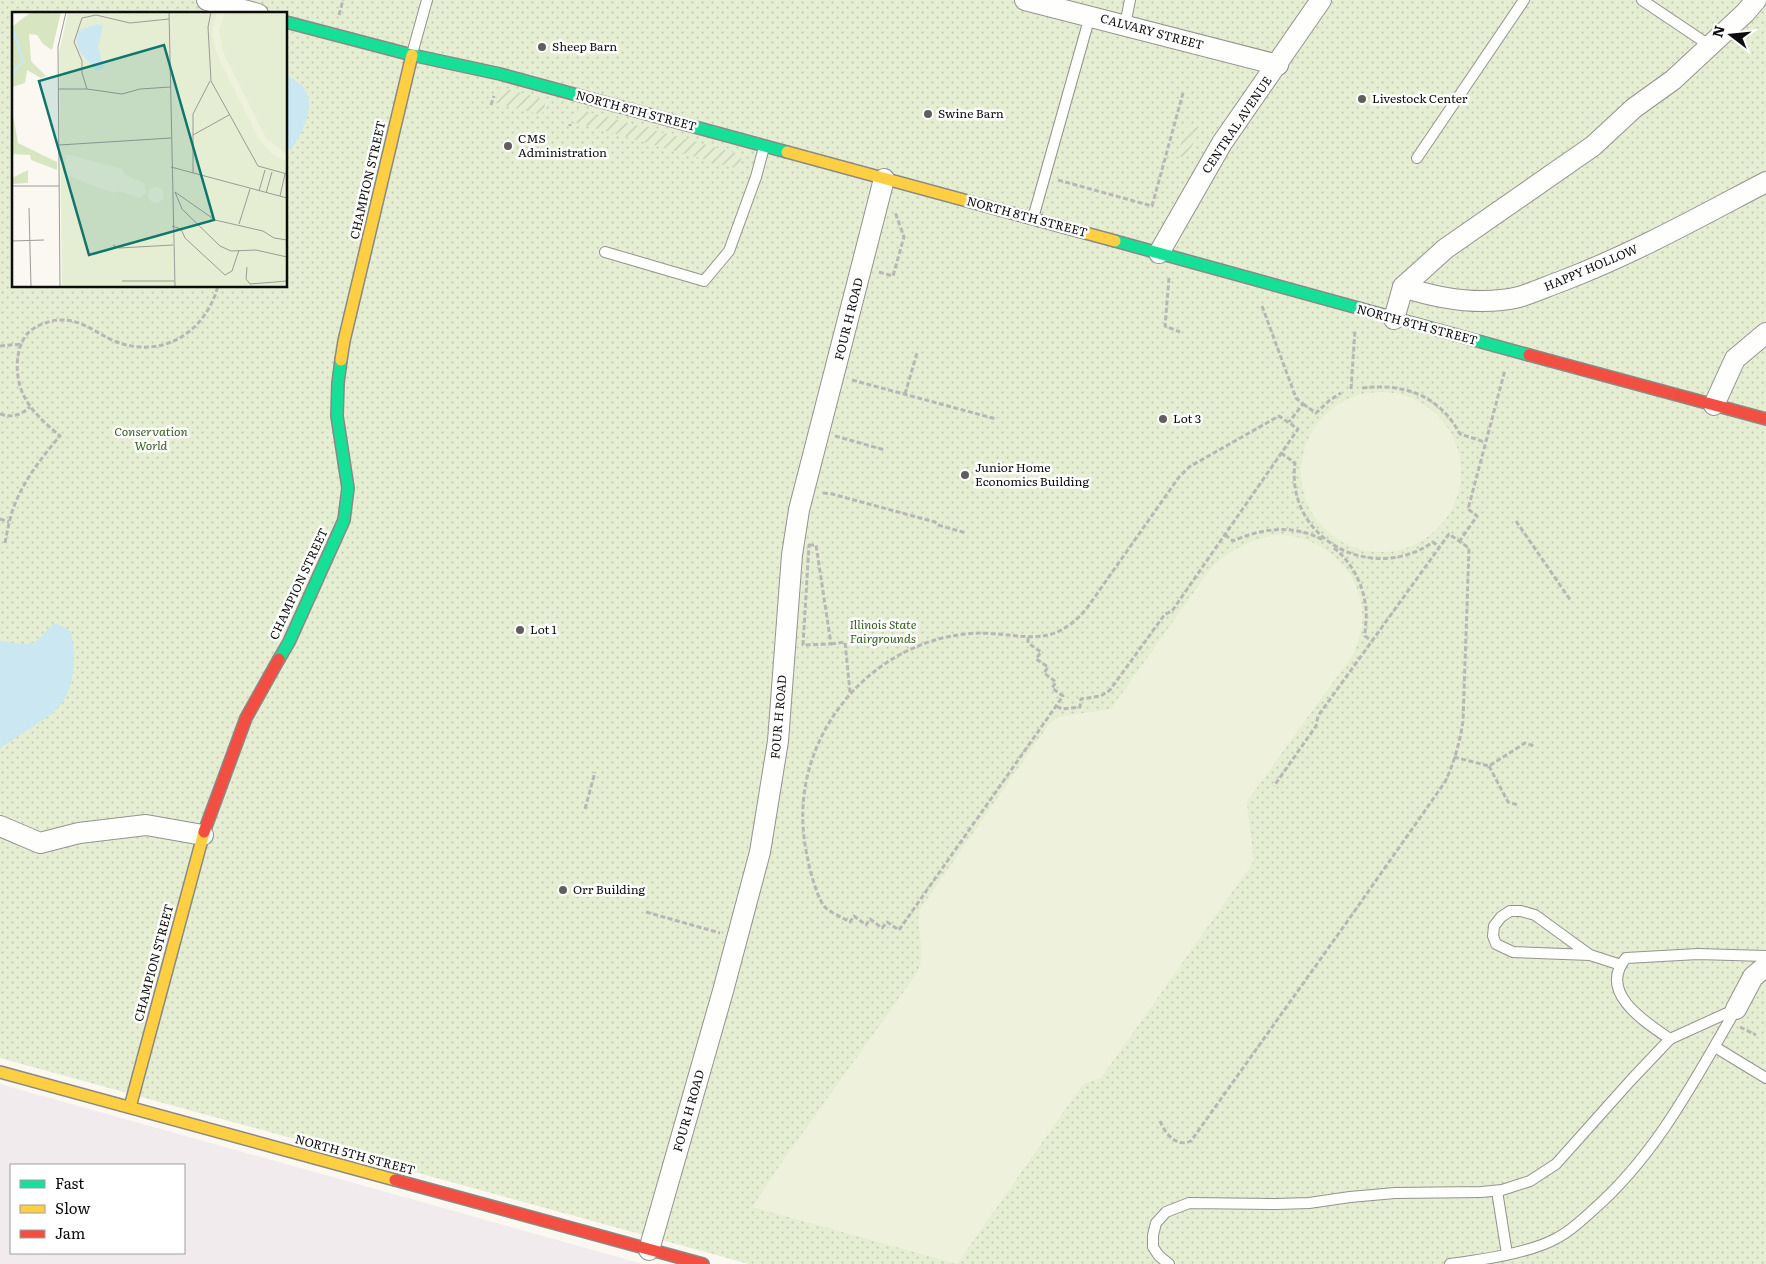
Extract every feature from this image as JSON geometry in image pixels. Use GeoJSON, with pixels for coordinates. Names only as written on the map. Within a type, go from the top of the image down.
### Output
{"type":"FeatureCollection","features":[{"type":"Feature","properties":{"kind":"street"},"geometry":{"type":"LineString","coordinates":[[207,0],[251,12]]}},
{"type":"Feature","properties":{"kind":"street","name":"CALVARY STREET"},"geometry":{"type":"LineString","coordinates":[[1026,0],[1278,65]]}},
{"type":"Feature","properties":{"kind":"street","name":"CENTRAL AVENUE"},"geometry":{"type":"LineString","coordinates":[[1158,253],[1222,144],[1322,0]]}},
{"type":"Feature","properties":{"kind":"street"},"geometry":{"type":"LineString","coordinates":[[1394,319],[1404,287],[1444,249],[1593,146],[1634,108],[1673,80],[1745,13],[1756,0]]}},
{"type":"Feature","properties":{"kind":"street","name":"NORTH 8TH STREET"},"geometry":{"type":"LineString","coordinates":[[288,23],[412,55],[500,74],[1766,419]]}},
{"type":"Feature","properties":{"kind":"street","name":"CHAMPION STREET"},"geometry":{"type":"LineString","coordinates":[[130,1107],[203,835],[246,718],[288,642],[344,520],[348,488],[337,416],[338,383],[344,340],[412,55]]}},
{"type":"Feature","properties":{"kind":"street","name":"FOUR H ROAD"},"geometry":{"type":"LineString","coordinates":[[648,1250],[723,991],[760,852],[778,741],[793,544],[804,490],[884,179]]}},
{"type":"Feature","properties":{"kind":"street","name":"HAPPY HOLLOW"},"geometry":{"type":"LineString","coordinates":[[1404,287],[1430,296],[1479,301],[1519,297],[1583,273],[1644,246],[1766,182]]}},
{"type":"Feature","properties":{"kind":"street"},"geometry":{"type":"LineString","coordinates":[[1714,405],[1735,359],[1766,334]]}},
{"type":"Feature","properties":{"kind":"street"},"geometry":{"type":"LineString","coordinates":[[0,826],[40,843],[79,833],[146,826],[203,835]]}},
{"type":"Feature","properties":{"kind":"street"},"geometry":{"type":"LineString","coordinates":[[1736,1009],[1753,977],[1766,966]]}},
{"type":"Feature","properties":{"kind":"street","name":"NORTH 5TH STREET"},"geometry":{"type":"LineString","coordinates":[[0,1072],[703,1264]]}},
{"type":"Feature","properties":{"kind":"lane"},"geometry":{"type":"LineString","coordinates":[[412,55],[427,0]]}},
{"type":"Feature","properties":{"kind":"lane"},"geometry":{"type":"LineString","coordinates":[[1125,25],[1130,0]]}},
{"type":"Feature","properties":{"kind":"lane"},"geometry":{"type":"LineString","coordinates":[[1417,158],[1524,0]]}},
{"type":"Feature","properties":{"kind":"lane"},"geometry":{"type":"LineString","coordinates":[[1642,0],[1709,45]]}},
{"type":"Feature","properties":{"kind":"lane"},"geometry":{"type":"LineString","coordinates":[[1033,219],[1090,16]]}},
{"type":"Feature","properties":{"kind":"lane"},"geometry":{"type":"LineString","coordinates":[[605,252],[704,281],[729,252],[756,177],[764,146]]}},
{"type":"Feature","properties":{"kind":"lane"},"geometry":{"type":"LineString","coordinates":[[1590,955],[1535,915],[1521,911],[1510,911],[1501,917],[1494,926],[1493,936],[1496,944],[1514,952],[1590,955],[1621,965]]}},
{"type":"Feature","properties":{"kind":"lane"},"geometry":{"type":"LineString","coordinates":[[1670,1039],[1634,1012],[1623,999],[1617,982],[1621,965],[1626,958],[1698,954],[1766,956]]}},
{"type":"Feature","properties":{"kind":"lane"},"geometry":{"type":"LineString","coordinates":[[1169,1264],[1159,1256],[1153,1247],[1156,1223],[1166,1212],[1190,1203],[1309,1203],[1395,1193],[1497,1191],[1530,1181],[1556,1164],[1670,1039],[1736,1009]]}},
{"type":"Feature","properties":{"kind":"lane"},"geometry":{"type":"LineString","coordinates":[[1450,1264],[1538,1248],[1576,1226],[1611,1194],[1670,1122],[1736,1009]]}},
{"type":"Feature","properties":{"kind":"lane"},"geometry":{"type":"LineString","coordinates":[[1715,1046],[1766,1078]]}},
{"type":"Feature","properties":{"kind":"lane"},"geometry":{"type":"LineString","coordinates":[[1497,1191],[1507,1254]]}},
{"type":"Feature","properties":{"kind":"path"},"geometry":{"type":"LineString","coordinates":[[1045,177],[1152,206],[1183,93]]}},
{"type":"Feature","properties":{"kind":"path"},"geometry":{"type":"LineString","coordinates":[[877,271],[893,276],[904,237],[894,209]]}},
{"type":"Feature","properties":{"kind":"path"},"geometry":{"type":"LineString","coordinates":[[1169,277],[1165,326],[1180,332]]}},
{"type":"Feature","properties":{"kind":"path"},"geometry":{"type":"LineString","coordinates":[[5,542],[20,492],[49,448],[60,436],[30,407],[23,395],[19,382],[18,355],[27,334],[44,323],[57,320],[89,326],[104,336],[128,345],[141,347],[164,345],[182,337],[201,321],[210,308],[217,288]]}},
{"type":"Feature","properties":{"kind":"path"},"geometry":{"type":"LineString","coordinates":[[1262,305],[1296,398],[1316,413],[1341,393]]}},
{"type":"Feature","properties":{"kind":"path"},"geometry":{"type":"LineString","coordinates":[[1351,389],[1356,322]]}},
{"type":"Feature","properties":{"kind":"path"},"geometry":{"type":"LineString","coordinates":[[0,346],[22,344]]}},
{"type":"Feature","properties":{"kind":"path"},"geometry":{"type":"LineString","coordinates":[[905,394],[917,353]]}},
{"type":"Feature","properties":{"kind":"path"},"geometry":{"type":"LineString","coordinates":[[1459,542],[1477,516],[1468,509],[1506,363]]}},
{"type":"Feature","properties":{"kind":"path"},"geometry":{"type":"LineString","coordinates":[[852,380],[996,419]]}},
{"type":"Feature","properties":{"kind":"path"},"geometry":{"type":"LineString","coordinates":[[1362,388],[1388,386],[1413,392],[1434,403],[1444,411],[1454,422],[1460,434],[1486,442]]}},
{"type":"Feature","properties":{"kind":"path"},"geometry":{"type":"LineString","coordinates":[[1289,422],[1303,404]]}},
{"type":"Feature","properties":{"kind":"path"},"geometry":{"type":"LineString","coordinates":[[0,414],[7,416],[22,414],[30,407]]}},
{"type":"Feature","properties":{"kind":"path"},"geometry":{"type":"LineString","coordinates":[[1028,638],[1028,643],[1041,652],[1036,659],[1048,667],[1044,673],[1056,682],[1052,688],[1063,696],[899,930],[887,922],[882,928],[870,919],[866,925],[854,916],[850,922],[825,906],[812,875],[807,857],[804,837],[804,798],[808,769],[813,754],[823,733],[850,693],[862,681],[886,663],[899,655],[928,643],[965,634],[1004,634],[1028,638],[1058,633],[1077,620],[1179,477],[1189,467],[1279,416],[1298,429],[1172,611],[1165,614],[1110,690],[1101,696],[1081,699],[1080,707],[1062,709],[1056,706]]}},
{"type":"Feature","properties":{"kind":"path"},"geometry":{"type":"LineString","coordinates":[[820,432],[885,450]]}},
{"type":"Feature","properties":{"kind":"path"},"geometry":{"type":"LineString","coordinates":[[1281,453],[1295,463],[1294,479],[1297,496],[1309,522],[1348,562],[1361,585],[1366,610],[1365,636],[1372,641]]}},
{"type":"Feature","properties":{"kind":"path"},"geometry":{"type":"LineString","coordinates":[[815,492],[832,494],[935,522],[938,525],[966,533]]}},
{"type":"Feature","properties":{"kind":"path"},"geometry":{"type":"LineString","coordinates":[[0,519],[10,522]]}},
{"type":"Feature","properties":{"kind":"path"},"geometry":{"type":"LineString","coordinates":[[1516,521],[1571,601]]}},
{"type":"Feature","properties":{"kind":"path"},"geometry":{"type":"LineString","coordinates":[[1225,535],[1233,541],[1258,531],[1282,529],[1305,533],[1351,554],[1374,559],[1406,556],[1425,548],[1432,542],[1439,547]]}},
{"type":"Feature","properties":{"kind":"path"},"geometry":{"type":"LineString","coordinates":[[1160,1121],[1165,1133],[1177,1141],[1182,1143],[1191,1141],[1436,795],[1450,770],[1463,721],[1469,548],[1449,534],[1318,716],[1316,726],[1274,786]]}},
{"type":"Feature","properties":{"kind":"path"},"geometry":{"type":"LineString","coordinates":[[831,644],[816,545],[809,545],[803,645],[831,644],[845,642],[850,693]]}},
{"type":"Feature","properties":{"kind":"path"},"geometry":{"type":"LineString","coordinates":[[1454,757],[1489,766],[1525,743],[1534,746]]}},
{"type":"Feature","properties":{"kind":"path"},"geometry":{"type":"LineString","coordinates":[[1489,766],[1508,802],[1518,805]]}},
{"type":"Feature","properties":{"kind":"path"},"geometry":{"type":"LineString","coordinates":[[585,809],[595,772]]}},
{"type":"Feature","properties":{"kind":"path"},"geometry":{"type":"LineString","coordinates":[[646,912],[723,934]]}},
{"type":"Feature","properties":{"kind":"shaded area"},"geometry":{"type":"Polygon","coordinates":[[[0,1084],[643,1264],[0,1264],[0,1084]]]}},
{"type":"Feature","properties":{"kind":"green space","name":"Illinois State Fairgrounds"},"geometry":{"type":"Polygon","coordinates":[[[0,0],[1766,0],[1766,1264],[749,1264],[0,1058],[0,0]]]}},
{"type":"Feature","properties":{"kind":"green space"},"geometry":{"type":"Polygon","coordinates":[[[500,87],[546,100],[542,115],[496,103],[500,87]]]}},
{"type":"Feature","properties":{"kind":"green space"},"geometry":{"type":"Polygon","coordinates":[[[578,109],[739,154],[742,160],[738,169],[574,122],[578,109]]]}},
{"type":"Feature","properties":{"kind":"green space"},"geometry":{"type":"Polygon","coordinates":[[[1190,124],[1201,128],[1186,158],[1178,156],[1183,135],[1190,124]]]}},
{"type":"Feature","properties":{"kind":"green space"},"geometry":{"type":"Polygon","coordinates":[[[1381,392],[1412,398],[1432,410],[1443,421],[1455,441],[1461,472],[1455,503],[1443,523],[1432,534],[1412,546],[1381,552],[1350,546],[1330,534],[1319,523],[1307,503],[1301,472],[1307,441],[1319,421],[1330,410],[1350,398],[1381,392]]]}},
{"type":"Feature","properties":{"kind":"green space"},"geometry":{"type":"Polygon","coordinates":[[[1275,535],[1293,536],[1325,549],[1349,573],[1357,588],[1361,605],[1362,623],[1354,653],[1248,800],[1253,855],[1253,862],[1250,867],[1101,1078],[1086,1083],[1081,1087],[957,1264],[752,1207],[786,1156],[918,972],[921,962],[919,921],[921,908],[1049,724],[1058,717],[1111,709],[1211,568],[1225,556],[1240,547],[1275,535]]]}},
{"type":"Feature","properties":{"kind":"water"},"geometry":{"type":"Polygon","coordinates":[[[288,77],[300,84],[306,91],[309,99],[309,108],[304,126],[291,150],[288,148],[288,77]]]}},
{"type":"Feature","properties":{"kind":"water"},"geometry":{"type":"Polygon","coordinates":[[[54,623],[71,632],[74,662],[68,692],[54,712],[0,748],[0,641],[21,644],[32,643],[40,638],[54,623]]]}},
{"type":"Feature","properties":{"kind":"traffic: fast"},"geometry":{"type":"LineString","coordinates":[[288,23],[412,55],[500,74],[787,152]]}},
{"type":"Feature","properties":{"kind":"traffic: fast"},"geometry":{"type":"LineString","coordinates":[[1115,241],[1529,355]]}},
{"type":"Feature","properties":{"kind":"traffic: fast"},"geometry":{"type":"LineString","coordinates":[[279,659],[289,642],[344,520],[348,488],[337,416],[341,360]]}},
{"type":"Feature","properties":{"kind":"traffic: slow"},"geometry":{"type":"LineString","coordinates":[[341,360],[412,55]]}},
{"type":"Feature","properties":{"kind":"traffic: slow"},"geometry":{"type":"LineString","coordinates":[[787,152],[1115,241]]}},
{"type":"Feature","properties":{"kind":"traffic: slow"},"geometry":{"type":"LineString","coordinates":[[130,1107],[204,832]]}},
{"type":"Feature","properties":{"kind":"traffic: slow"},"geometry":{"type":"LineString","coordinates":[[0,1072],[395,1180]]}},
{"type":"Feature","properties":{"kind":"traffic: jam"},"geometry":{"type":"LineString","coordinates":[[1529,355],[1766,419]]}},
{"type":"Feature","properties":{"kind":"traffic: jam"},"geometry":{"type":"LineString","coordinates":[[204,832],[246,718],[279,659]]}},
{"type":"Feature","properties":{"kind":"traffic: jam"},"geometry":{"type":"LineString","coordinates":[[395,1180],[703,1264]]}},
{"type":"Feature","properties":{"kind":"place","name":"Sheep Barn"},"geometry":{"type":"Point","coordinates":[542,47]}},
{"type":"Feature","properties":{"kind":"place","name":"Livestock Center"},"geometry":{"type":"Point","coordinates":[1362,99]}},
{"type":"Feature","properties":{"kind":"place","name":"Swine Barn"},"geometry":{"type":"Point","coordinates":[928,114]}},
{"type":"Feature","properties":{"kind":"place","name":"CMS Administration"},"geometry":{"type":"Point","coordinates":[508,146]}},
{"type":"Feature","properties":{"kind":"place","name":"Lot 3"},"geometry":{"type":"Point","coordinates":[1163,419]}},
{"type":"Feature","properties":{"kind":"place","name":"Junior Home Economics Building"},"geometry":{"type":"Point","coordinates":[965,475]}},
{"type":"Feature","properties":{"kind":"place","name":"Lot 1"},"geometry":{"type":"Point","coordinates":[520,630]}},
{"type":"Feature","properties":{"kind":"place","name":"Orr Building"},"geometry":{"type":"Point","coordinates":[563,890]}},
{"type":"Feature","properties":{"kind":"park label","name":"Conservation World"},"geometry":{"type":"Point","coordinates":[151,439]}}]}
